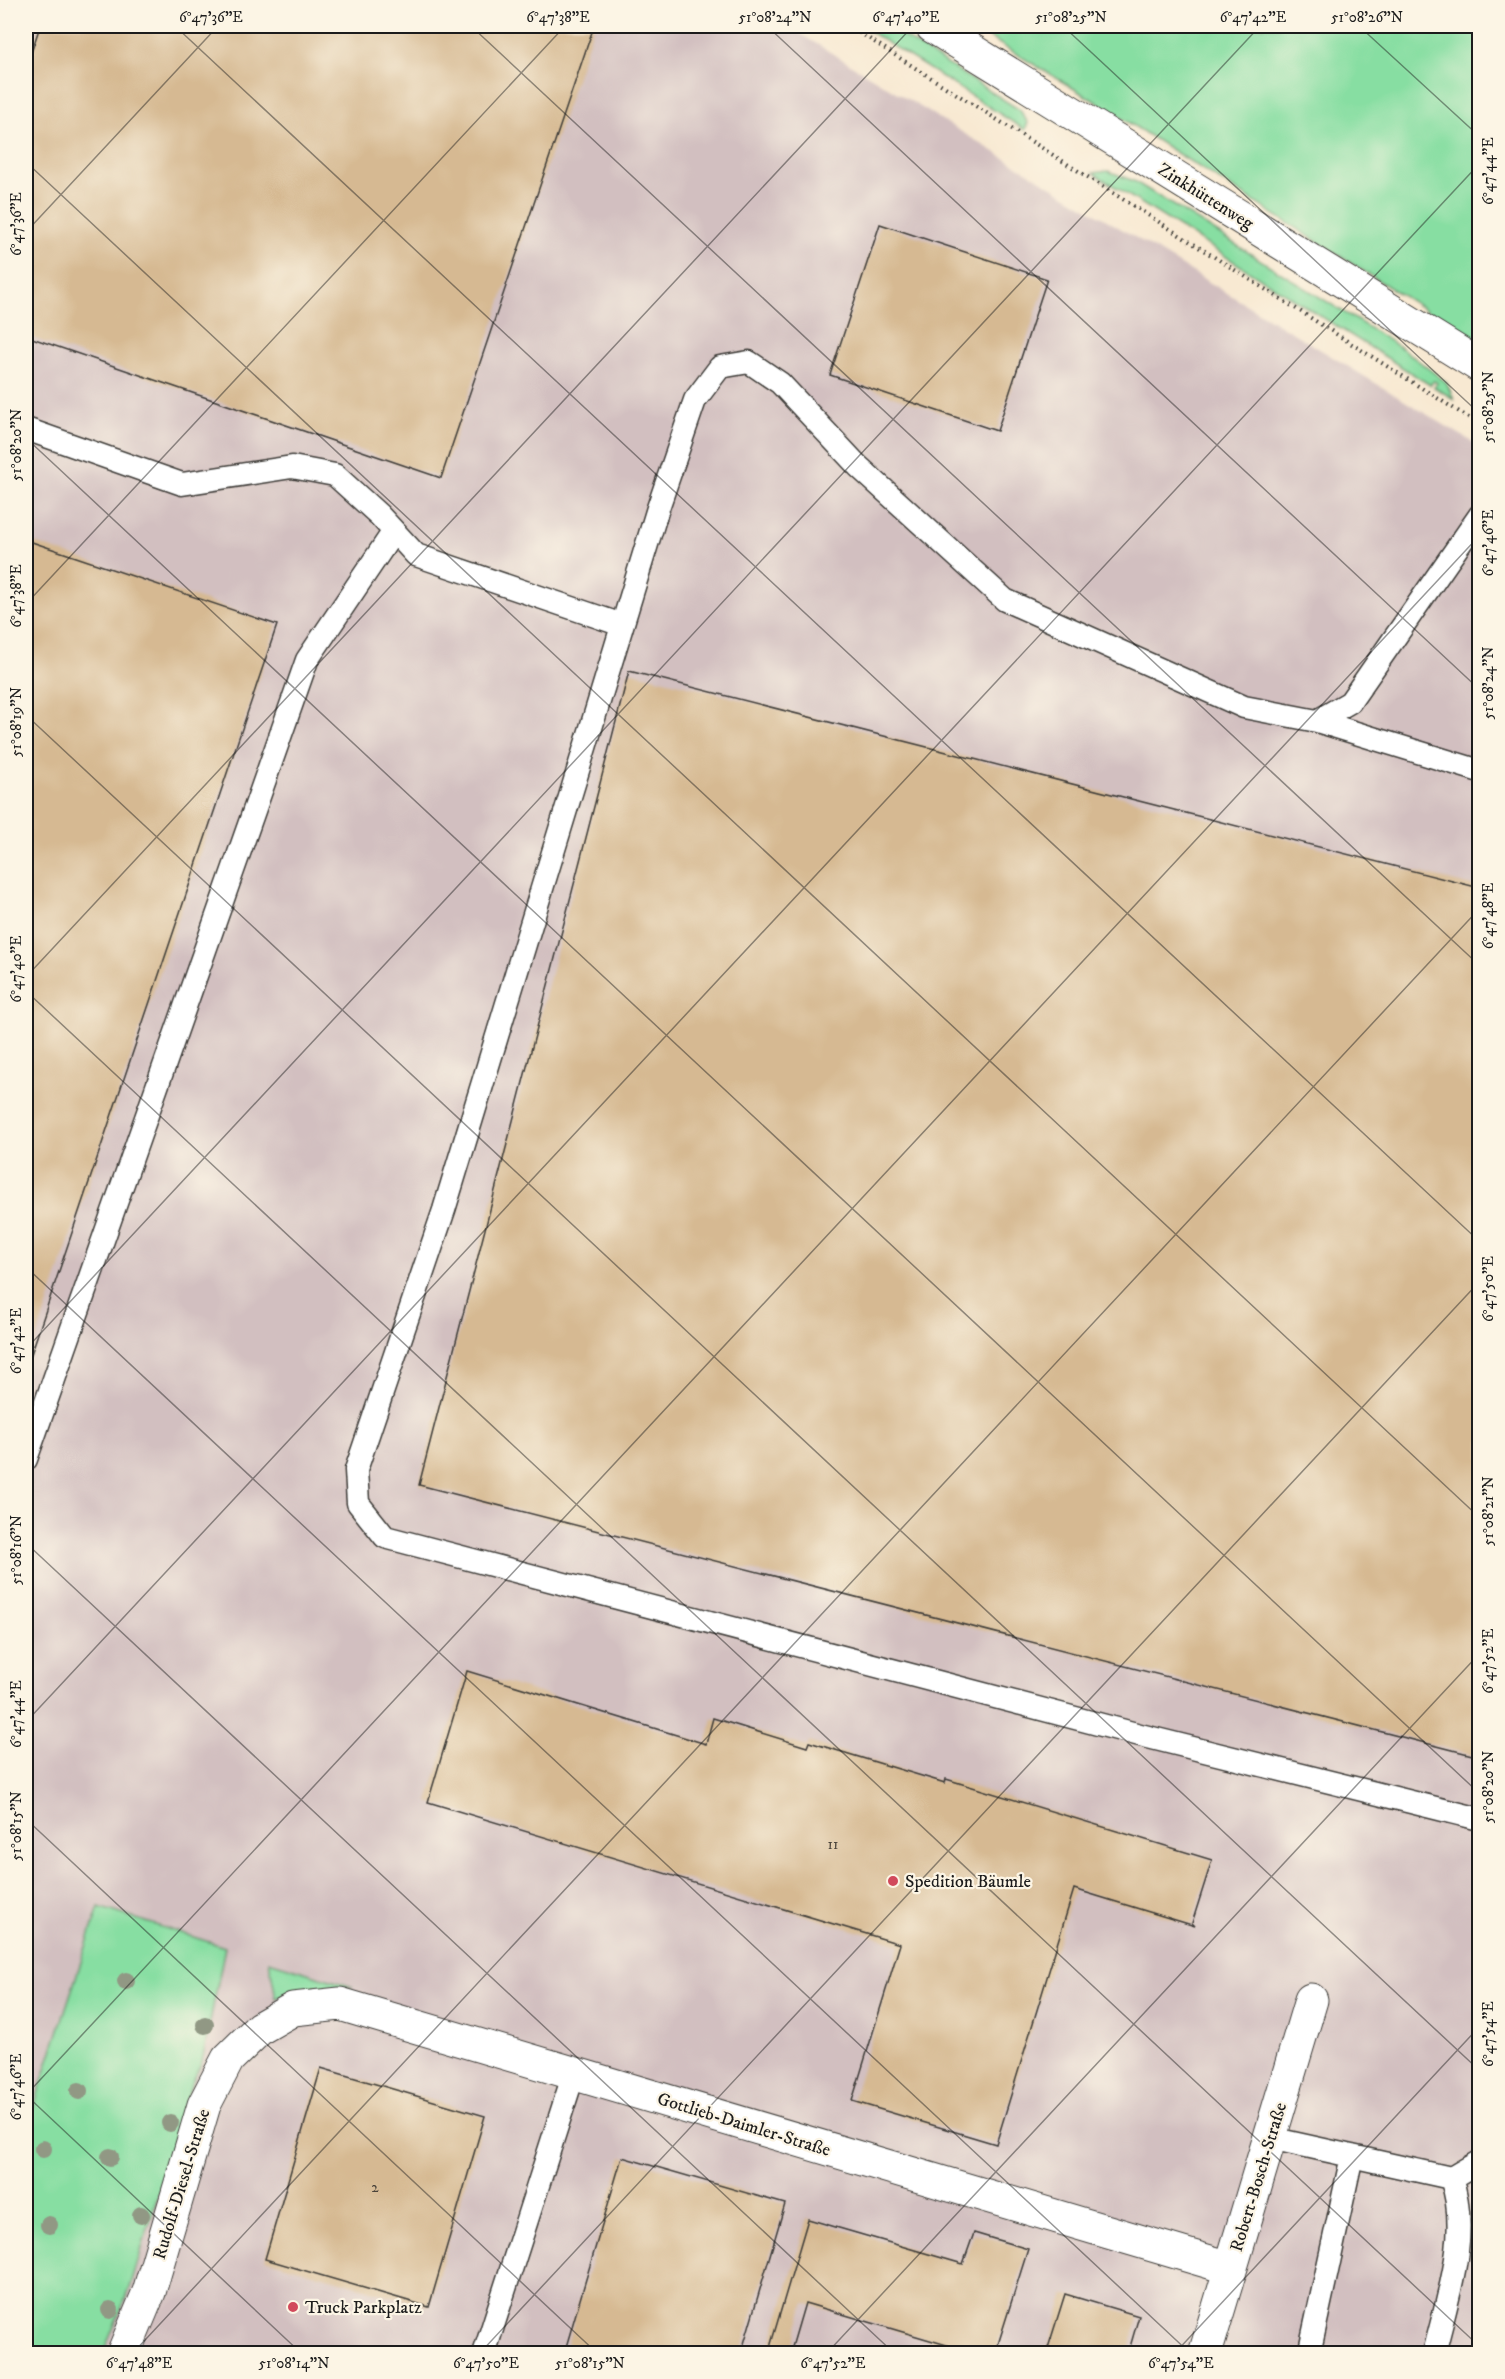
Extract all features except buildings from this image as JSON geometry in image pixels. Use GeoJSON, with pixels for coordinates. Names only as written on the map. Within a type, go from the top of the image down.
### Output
{"type":"FeatureCollection","features":[{"type":"Feature","properties":{"kind":"street","name":"Zinkhüttenweg"},"geometry":{"type":"LineString","coordinates":[[932,26],[1479,366]]}},
{"type":"Feature","properties":{"kind":"street","name":"Robert-Bosch-Straße"},"geometry":{"type":"LineString","coordinates":[[1205,2354],[1311,2000]]}},
{"type":"Feature","properties":{"kind":"street","name":"Gottlieb-Daimler-Straße"},"geometry":{"type":"LineString","coordinates":[[260,2028],[293,2009],[340,2004],[1230,2268]]}},
{"type":"Feature","properties":{"kind":"street","name":"Rudolf-Diesel-Straße"},"geometry":{"type":"LineString","coordinates":[[123,2354],[149,2292],[204,2105],[228,2060],[260,2028]]}},
{"type":"Feature","properties":{"kind":"lane"},"geometry":{"type":"LineString","coordinates":[[1479,771],[1317,721],[1244,707],[1005,600],[858,466],[780,383],[749,362],[720,367],[695,400],[658,508],[444,1210],[356,1470],[358,1503],[385,1537],[1140,1735],[1479,1819]]}},
{"type":"Feature","properties":{"kind":"lane"},"geometry":{"type":"LineString","coordinates":[[26,429],[182,484],[292,467],[335,475],[416,555],[622,625]]}},
{"type":"Feature","properties":{"kind":"lane"},"geometry":{"type":"LineString","coordinates":[[1317,721],[1350,702],[1479,515]]}},
{"type":"Feature","properties":{"kind":"lane"},"geometry":{"type":"LineString","coordinates":[[26,1459],[307,660],[394,531]]}},
{"type":"Feature","properties":{"kind":"lane"},"geometry":{"type":"LineString","coordinates":[[484,2354],[574,2073]]}},
{"type":"Feature","properties":{"kind":"lane"},"geometry":{"type":"LineString","coordinates":[[1270,2138],[1451,2178],[1479,2161]]}},
{"type":"Feature","properties":{"kind":"lane"},"geometry":{"type":"LineString","coordinates":[[1308,2354],[1352,2156]]}},
{"type":"Feature","properties":{"kind":"lane"},"geometry":{"type":"LineString","coordinates":[[1434,2354],[1457,2247],[1458,2197],[1451,2178]]}},
{"type":"Feature","properties":{"kind":"path"},"geometry":{"type":"LineString","coordinates":[[849,26],[1479,425]]}},
{"type":"Feature","properties":{"kind":"shaded area"},"geometry":{"type":"Polygon","coordinates":[[[26,26],[787,26],[1479,446],[1479,2353],[26,2354],[26,26]]]}},
{"type":"Feature","properties":{"kind":"green space"},"geometry":{"type":"Polygon","coordinates":[[[861,26],[887,26],[1020,110],[1028,123],[1025,130],[861,26]]]}},
{"type":"Feature","properties":{"kind":"green space"},"geometry":{"type":"Polygon","coordinates":[[[970,26],[1479,26],[1479,344],[1096,102],[970,26]]]}},
{"type":"Feature","properties":{"kind":"green space"},"geometry":{"type":"Polygon","coordinates":[[[1108,171],[1134,181],[1403,349],[1446,382],[1454,399],[1434,387],[1437,383],[1434,381],[1430,385],[1093,173],[1108,171]]]}},
{"type":"Feature","properties":{"kind":"green space"},"geometry":{"type":"Polygon","coordinates":[[[99,1907],[225,1947],[202,2062],[191,2085],[130,2288],[103,2353],[26,2353],[26,2130],[99,1907]]]}},
{"type":"Feature","properties":{"kind":"green space"},"geometry":{"type":"Polygon","coordinates":[[[269,1961],[353,1987],[302,1991],[276,1998],[269,1961]]]}},
{"type":"Feature","properties":{"kind":"place","name":"Spedition Bäumle"},"geometry":{"type":"Point","coordinates":[893,1881]}},
{"type":"Feature","properties":{"kind":"place","name":"Truck Parkplatz"},"geometry":{"type":"Point","coordinates":[293,2307]}}]}
